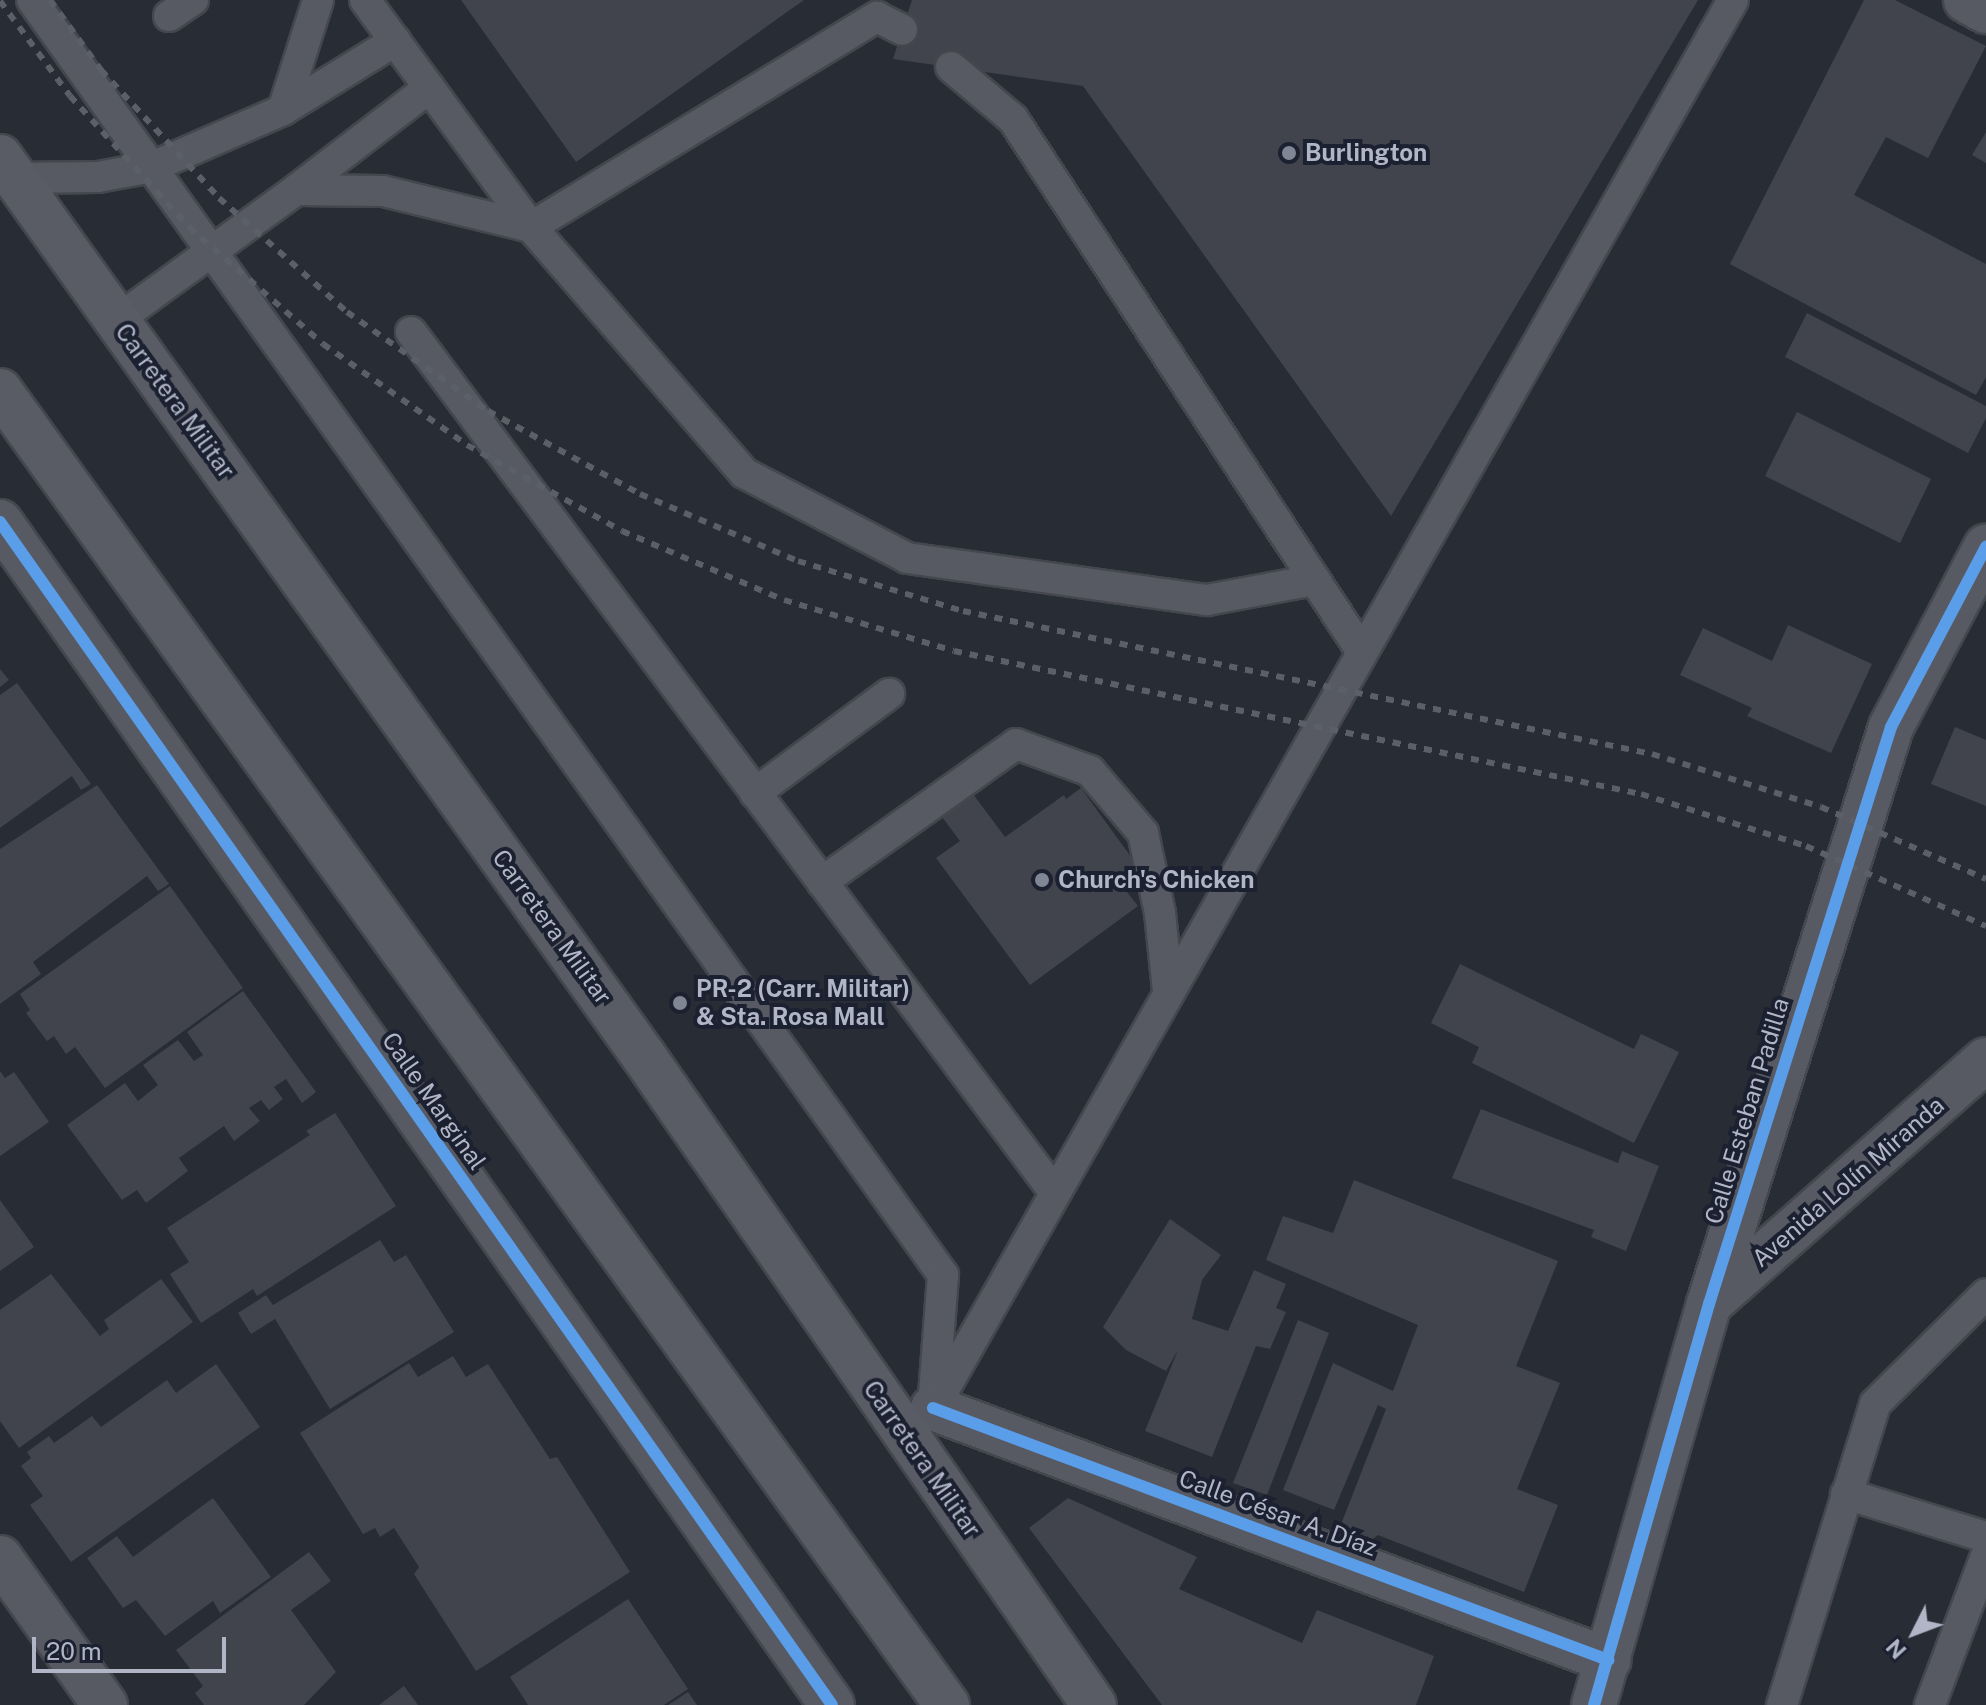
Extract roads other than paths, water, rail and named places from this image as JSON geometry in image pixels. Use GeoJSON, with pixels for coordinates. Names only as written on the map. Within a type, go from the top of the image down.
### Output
{"type":"FeatureCollection","features":[{"type":"Feature","properties":{"kind":"main road","name":"Carretera Militar"},"geometry":{"type":"LineString","coordinates":[[7,167],[643,1055],[917,1419],[1094,1705]]}},
{"type":"Feature","properties":{"kind":"main road"},"geometry":{"type":"LineString","coordinates":[[0,391],[947,1705]]}},
{"type":"Feature","properties":{"kind":"street"},"geometry":{"type":"LineString","coordinates":[[1966,0],[1986,11]]}},
{"type":"Feature","properties":{"kind":"street","name":"Calle Marginal"},"geometry":{"type":"LineString","coordinates":[[0,522],[832,1705]]}},
{"type":"Feature","properties":{"kind":"street","name":"Calle Esteban Padilla"},"geometry":{"type":"LineString","coordinates":[[1594,1705],[1709,1304],[1891,727],[1986,547]]}},
{"type":"Feature","properties":{"kind":"street","name":"Avenida Lolín Miranda"},"geometry":{"type":"LineString","coordinates":[[1709,1304],[1986,1060]]}},
{"type":"Feature","properties":{"kind":"street","name":"Calle César A. Díaz"},"geometry":{"type":"LineString","coordinates":[[917,1419],[1608,1660]]}},
{"type":"Feature","properties":{"kind":"street"},"geometry":{"type":"LineString","coordinates":[[0,1558],[105,1705]]}},
{"type":"Feature","properties":{"kind":"lane"},"geometry":{"type":"LineString","coordinates":[[32,0],[943,1275],[917,1419]]}},
{"type":"Feature","properties":{"kind":"lane"},"geometry":{"type":"LineString","coordinates":[[283,110],[318,0]]}},
{"type":"Feature","properties":{"kind":"lane"},"geometry":{"type":"LineString","coordinates":[[365,0],[531,227],[744,473],[907,558],[1207,600],[1314,580]]}},
{"type":"Feature","properties":{"kind":"lane"},"geometry":{"type":"LineString","coordinates":[[917,1419],[1055,1193],[1733,0]]}},
{"type":"Feature","properties":{"kind":"lane"},"geometry":{"type":"LineString","coordinates":[[296,190],[383,191],[531,227],[877,17],[902,30]]}},
{"type":"Feature","properties":{"kind":"lane"},"geometry":{"type":"LineString","coordinates":[[7,167],[98,177],[152,167],[283,110],[395,41]]}},
{"type":"Feature","properties":{"kind":"lane"},"geometry":{"type":"LineString","coordinates":[[951,67],[1013,119],[1362,652]]}},
{"type":"Feature","properties":{"kind":"lane"},"geometry":{"type":"LineString","coordinates":[[117,320],[296,190],[429,88]]}},
{"type":"Feature","properties":{"kind":"lane"},"geometry":{"type":"LineString","coordinates":[[411,332],[1055,1193]]}},
{"type":"Feature","properties":{"kind":"lane"},"geometry":{"type":"LineString","coordinates":[[755,793],[889,694]]}},
{"type":"Feature","properties":{"kind":"lane"},"geometry":{"type":"LineString","coordinates":[[822,882],[1016,744],[1090,771],[1143,833],[1160,913],[1168,990]]}},
{"type":"Feature","properties":{"kind":"lane"},"geometry":{"type":"LineString","coordinates":[[1782,1705],[1875,1404],[1986,1294]]}},
{"type":"Feature","properties":{"kind":"lane"},"geometry":{"type":"LineString","coordinates":[[1846,1494],[1986,1537]]}},
{"type":"Feature","properties":{"kind":"lane"},"geometry":{"type":"LineString","coordinates":[[1930,1705],[1986,1556]]}},
{"type":"Feature","properties":{"kind":"railway"},"geometry":{"type":"LineString","coordinates":[[50,0],[101,70],[219,198],[347,312],[488,411],[640,494],[798,561],[963,611],[1652,754],[1821,807],[1986,879]]}},
{"type":"Feature","properties":{"kind":"railway"},"geometry":{"type":"LineString","coordinates":[[0,1],[70,96],[189,227],[323,344],[467,445],[622,531],[784,600],[954,651],[1641,794],[1806,846],[1986,926]]}},
{"type":"Feature","properties":{"kind":"place","name":"Burlington"},"geometry":{"type":"Point","coordinates":[1289,153]}},
{"type":"Feature","properties":{"kind":"place","name":"Church's Chicken"},"geometry":{"type":"Point","coordinates":[1042,880]}},
{"type":"Feature","properties":{"kind":"place","name":"PR-2 (Carr. Militar) & Sta. Rosa Mall"},"geometry":{"type":"Point","coordinates":[680,1003]}}]}
